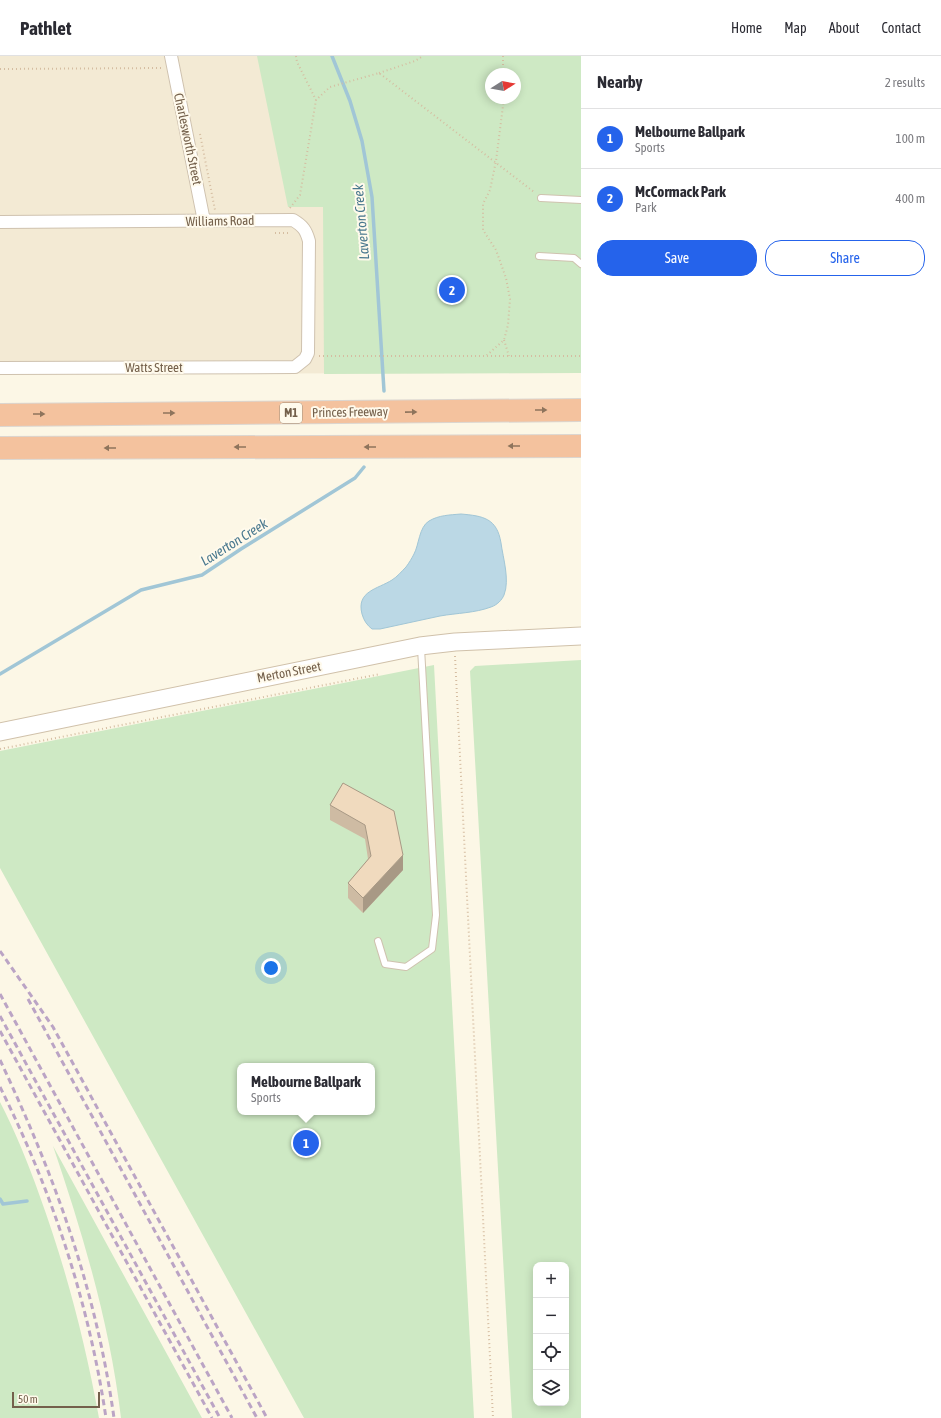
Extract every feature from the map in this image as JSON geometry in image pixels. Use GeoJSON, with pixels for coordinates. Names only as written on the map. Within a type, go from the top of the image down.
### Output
{"type":"FeatureCollection","features":[{"type":"Feature","properties":{"kind":"highway","name":"Princes Freeway"},"geometry":{"type":"LineString","coordinates":[[0,415],[581,410]]}},
{"type":"Feature","properties":{"kind":"highway"},"geometry":{"type":"LineString","coordinates":[[0,448],[581,446]]}},
{"type":"Feature","properties":{"kind":"street","name":"Charlesworth Street"},"geometry":{"type":"LineString","coordinates":[[171,56],[203,215]]}},
{"type":"Feature","properties":{"kind":"street","name":"Williams Road"},"geometry":{"type":"LineString","coordinates":[[0,222],[203,215],[293,220],[302,225],[309,240],[308,344],[310,358]]}},
{"type":"Feature","properties":{"kind":"street","name":"Watts Street"},"geometry":{"type":"LineString","coordinates":[[0,368],[295,367],[310,358]]}},
{"type":"Feature","properties":{"kind":"street","name":"Merton Street"},"geometry":{"type":"LineString","coordinates":[[0,732],[420,646],[454,642],[581,636]]}},
{"type":"Feature","properties":{"kind":"lane"},"geometry":{"type":"LineString","coordinates":[[541,198],[581,200]]}},
{"type":"Feature","properties":{"kind":"lane"},"geometry":{"type":"LineString","coordinates":[[539,256],[574,258],[581,264]]}},
{"type":"Feature","properties":{"kind":"lane"},"geometry":{"type":"LineString","coordinates":[[378,941],[385,964],[406,967],[432,949],[436,914],[420,646]]}},
{"type":"Feature","properties":{"kind":"path"},"geometry":{"type":"LineString","coordinates":[[287,209],[291,208],[300,195],[316,100],[296,56]]}},
{"type":"Feature","properties":{"kind":"path"},"geometry":{"type":"LineString","coordinates":[[316,100],[330,87],[379,73],[415,61],[423,56]]}},
{"type":"Feature","properties":{"kind":"path"},"geometry":{"type":"LineString","coordinates":[[503,56],[503,68]]}},
{"type":"Feature","properties":{"kind":"path"},"geometry":{"type":"LineString","coordinates":[[0,68],[162,68],[163,75]]}},
{"type":"Feature","properties":{"kind":"path"},"geometry":{"type":"LineString","coordinates":[[379,73],[496,161],[534,192]]}},
{"type":"Feature","properties":{"kind":"path"},"geometry":{"type":"LineString","coordinates":[[503,104],[496,161],[490,190],[483,204],[483,230],[496,250],[506,278],[510,299],[508,325],[504,340],[509,356]]}},
{"type":"Feature","properties":{"kind":"path"},"geometry":{"type":"LineString","coordinates":[[200,133],[215,210],[203,215]]}},
{"type":"Feature","properties":{"kind":"path"},"geometry":{"type":"LineString","coordinates":[[486,356],[504,340]]}},
{"type":"Feature","properties":{"kind":"path"},"geometry":{"type":"LineString","coordinates":[[310,358],[374,356],[581,356]]}},
{"type":"Feature","properties":{"kind":"path"},"geometry":{"type":"LineString","coordinates":[[454,642],[493,1418]]}},
{"type":"Feature","properties":{"kind":"path"},"geometry":{"type":"LineString","coordinates":[[0,749],[380,674]]}},
{"type":"Feature","properties":{"kind":"shaded area"},"geometry":{"type":"Polygon","coordinates":[[[0,56],[581,56],[581,373],[0,374],[0,56]]]}},
{"type":"Feature","properties":{"kind":"green space"},"geometry":{"type":"Polygon","coordinates":[[[257,56],[581,56],[581,373],[324,374],[323,207],[288,207],[257,56]]]}},
{"type":"Feature","properties":{"kind":"green space"},"geometry":{"type":"Polygon","coordinates":[[[581,660],[581,1418],[512,1418],[470,671],[475,666],[581,660]]]}},
{"type":"Feature","properties":{"kind":"green space"},"geometry":{"type":"Polygon","coordinates":[[[434,665],[474,1418],[304,1418],[0,868],[0,751],[434,665]]]}},
{"type":"Feature","properties":{"kind":"green space"},"geometry":{"type":"Polygon","coordinates":[[[0,1102],[30,1171],[58,1249],[88,1361],[99,1418],[0,1418],[0,1102]]]}},
{"type":"Feature","properties":{"kind":"green space"},"geometry":{"type":"Polygon","coordinates":[[[53,1146],[202,1418],[121,1418],[103,1314],[85,1246],[53,1146]]]}},
{"type":"Feature","properties":{"kind":"water"},"geometry":{"type":"Polygon","coordinates":[[[461,514],[482,517],[492,523],[496,528],[501,543],[506,576],[506,589],[502,599],[497,604],[479,611],[440,616],[380,629],[372,629],[366,623],[362,614],[362,600],[365,596],[394,579],[406,567],[416,550],[423,527],[429,521],[441,516],[461,514]]]}},
{"type":"Feature","properties":{"kind":"building"},"geometry":{"type":"Polygon","coordinates":[[[343,783],[394,811],[403,855],[363,898],[348,883],[371,856],[365,825],[330,805],[343,783]]]}},
{"type":"Feature","properties":{"kind":"waterway","name":"Laverton Creek"},"geometry":{"type":"LineString","coordinates":[[332,56],[350,101],[362,141],[372,197],[384,391]]}},
{"type":"Feature","properties":{"kind":"waterway","name":"Laverton Creek"},"geometry":{"type":"LineString","coordinates":[[0,674],[141,590],[202,575],[355,478],[364,467]]}},
{"type":"Feature","properties":{"kind":"waterway"},"geometry":{"type":"LineString","coordinates":[[0,1199],[3,1204],[27,1201]]}},
{"type":"Feature","properties":{"kind":"railway"},"geometry":{"type":"LineString","coordinates":[[0,951],[53,1027],[267,1418]]}},
{"type":"Feature","properties":{"kind":"railway"},"geometry":{"type":"LineString","coordinates":[[0,994],[232,1418]]}},
{"type":"Feature","properties":{"kind":"railway"},"geometry":{"type":"LineString","coordinates":[[28,999],[257,1418]]}},
{"type":"Feature","properties":{"kind":"railway"},"geometry":{"type":"LineString","coordinates":[[0,1016],[220,1418]]}},
{"type":"Feature","properties":{"kind":"railway"},"geometry":{"type":"LineString","coordinates":[[0,1031],[212,1418]]}},
{"type":"Feature","properties":{"kind":"railway"},"geometry":{"type":"LineString","coordinates":[[0,1060],[38,1147],[71,1234],[85,1279],[96,1324],[114,1418]]}},
{"type":"Feature","properties":{"kind":"railway"},"geometry":{"type":"LineString","coordinates":[[0,1087],[36,1166],[66,1248],[90,1332],[106,1418]]}},
{"type":"Feature","properties":{"kind":"place","name":"McCormack Park"},"geometry":{"type":"Point","coordinates":[452,290]}},
{"type":"Feature","properties":{"kind":"place","name":"Melbourne Ballpark"},"geometry":{"type":"Point","coordinates":[306,1143]}}]}
